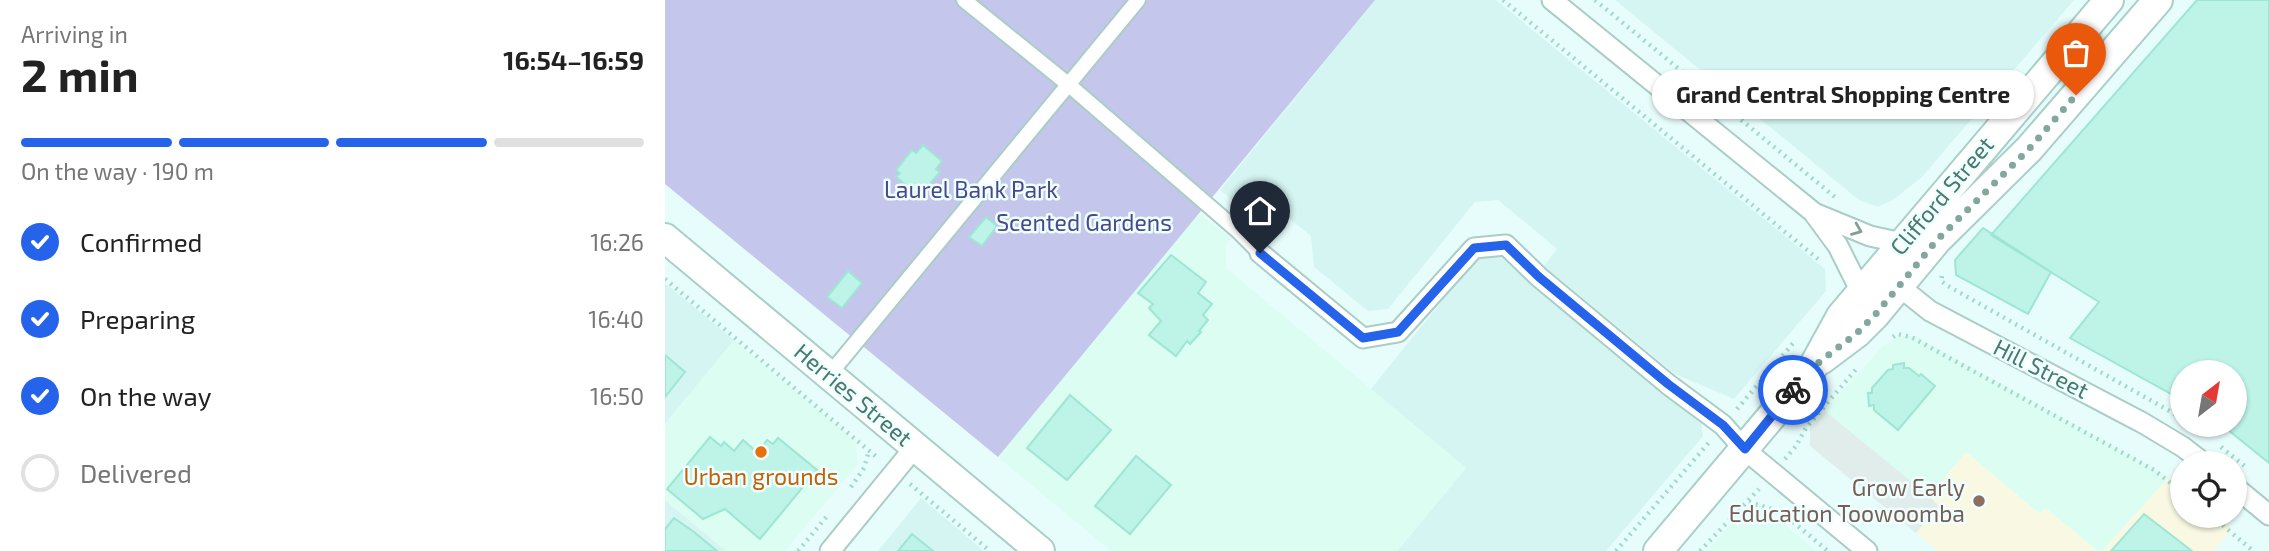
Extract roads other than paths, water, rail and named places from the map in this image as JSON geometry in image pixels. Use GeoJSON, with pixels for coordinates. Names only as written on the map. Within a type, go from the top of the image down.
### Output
{"type":"FeatureCollection","features":[{"type":"Feature","properties":{"kind":"main road","name":"Clifford Street"},"geometry":{"type":"LineString","coordinates":[[1813,367],[1857,333],[1889,278],[1902,243],[2109,0]]}},
{"type":"Feature","properties":{"kind":"main road","name":"Clifford Street"},"geometry":{"type":"LineString","coordinates":[[1658,551],[1813,367],[1841,316],[1861,292],[1889,278],[1937,240],[2029,149],[2158,0]]}},
{"type":"Feature","properties":{"kind":"main road","name":"Herries Street"},"geometry":{"type":"LineString","coordinates":[[665,238],[1040,551]]}},
{"type":"Feature","properties":{"kind":"street"},"geometry":{"type":"LineString","coordinates":[[964,0],[1069,85],[1260,253],[1363,338],[1398,332],[1474,248],[1506,245],[1539,277],[1668,384],[1723,425],[1745,449],[1867,551]]}},
{"type":"Feature","properties":{"kind":"street"},"geometry":{"type":"LineString","coordinates":[[829,375],[1138,0]]}},
{"type":"Feature","properties":{"kind":"street"},"geometry":{"type":"LineString","coordinates":[[1552,0],[1813,212],[1838,246],[1861,292]]}},
{"type":"Feature","properties":{"kind":"street"},"geometry":{"type":"LineString","coordinates":[[1813,212],[1870,236],[1902,243]]}},
{"type":"Feature","properties":{"kind":"street","name":"Hill Street"},"geometry":{"type":"LineString","coordinates":[[1889,278],[1930,311],[2143,423],[2188,451]]}},
{"type":"Feature","properties":{"kind":"street"},"geometry":{"type":"LineString","coordinates":[[830,551],[915,447]]}},
{"type":"Feature","properties":{"kind":"street"},"geometry":{"type":"LineString","coordinates":[[2247,497],[2269,515]]}},
{"type":"Feature","properties":{"kind":"place","name":"Grand Central Shopping Centre"},"geometry":{"type":"Point","coordinates":[2076,95]}},
{"type":"Feature","properties":{"kind":"place","name":"Urban grounds"},"geometry":{"type":"Point","coordinates":[761,452]}},
{"type":"Feature","properties":{"kind":"place","name":"Grow Early Education Toowoomba"},"geometry":{"type":"Point","coordinates":[1979,501]}},
{"type":"Feature","properties":{"kind":"park label","name":"Laurel Bank Park"},"geometry":{"type":"Point","coordinates":[971,190]}},
{"type":"Feature","properties":{"kind":"park label","name":"Scented Gardens"},"geometry":{"type":"Point","coordinates":[1084,223]}}]}
